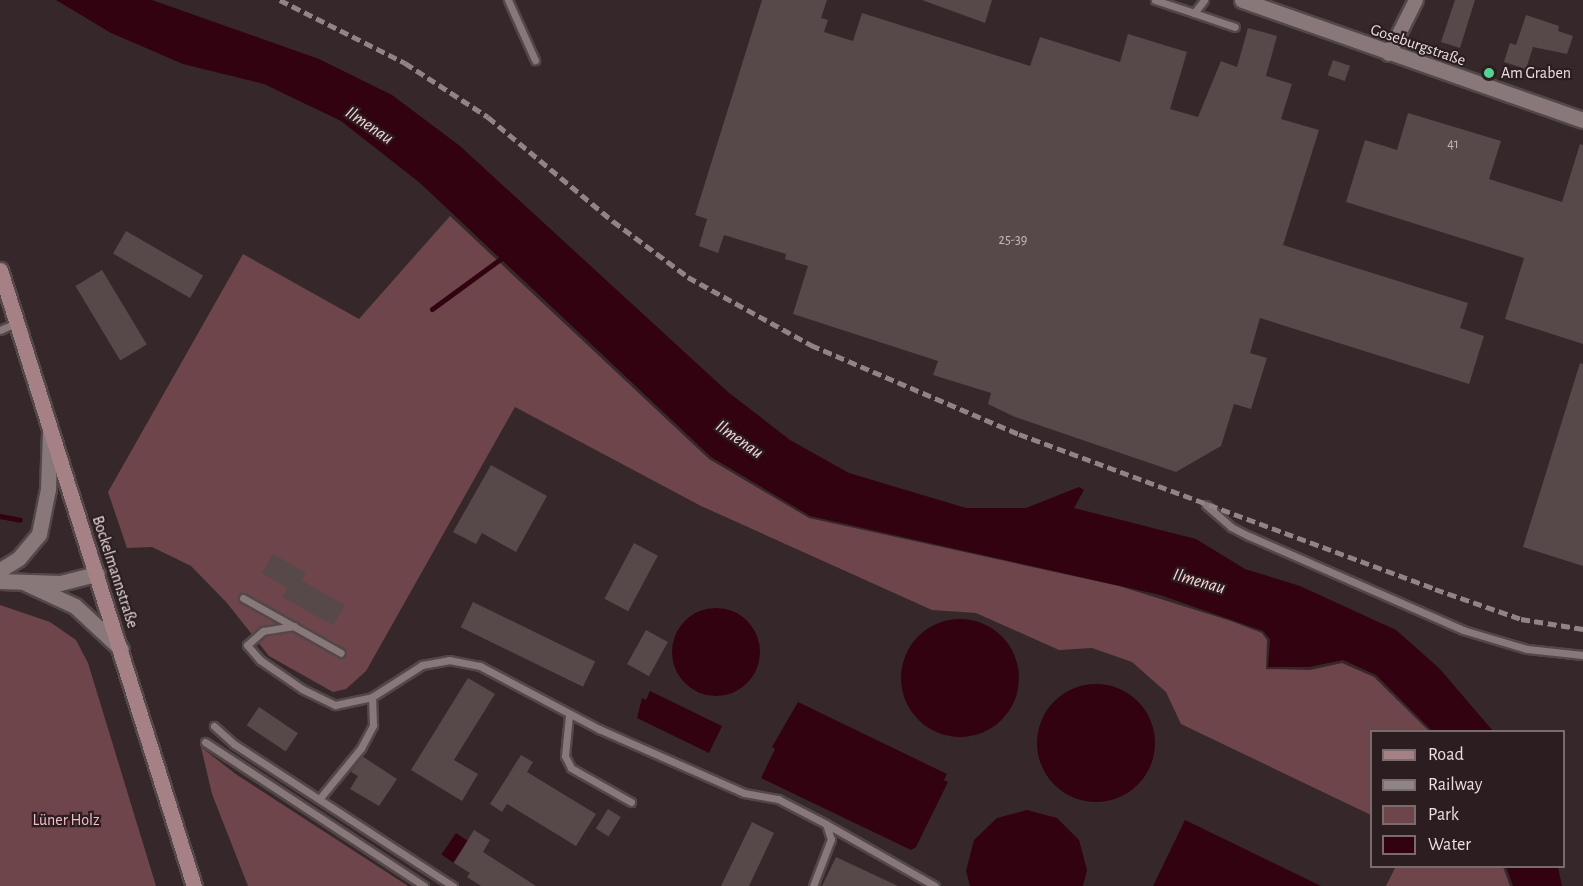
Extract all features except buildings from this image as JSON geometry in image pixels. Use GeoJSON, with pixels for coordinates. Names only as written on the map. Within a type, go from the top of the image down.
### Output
{"type":"FeatureCollection","features":[{"type":"Feature","properties":{"kind":"main road","name":"Bockelmannstraße"},"geometry":{"type":"LineString","coordinates":[[0,270],[194,886]]}},
{"type":"Feature","properties":{"kind":"street","name":"Goseburgstraße"},"geometry":{"type":"LineString","coordinates":[[1242,0],[1389,54],[1583,120]]}},
{"type":"Feature","properties":{"kind":"street"},"geometry":{"type":"LineString","coordinates":[[1389,54],[1416,0]]}},
{"type":"Feature","properties":{"kind":"street"},"geometry":{"type":"LineString","coordinates":[[0,570],[19,558],[39,534],[48,489],[50,431]]}},
{"type":"Feature","properties":{"kind":"street"},"geometry":{"type":"LineString","coordinates":[[0,581],[60,583],[97,574]]}},
{"type":"Feature","properties":{"kind":"street"},"geometry":{"type":"LineString","coordinates":[[23,582],[75,606],[121,649]]}},
{"type":"Feature","properties":{"kind":"lane"},"geometry":{"type":"LineString","coordinates":[[508,0],[535,60]]}},
{"type":"Feature","properties":{"kind":"lane"},"geometry":{"type":"LineString","coordinates":[[1155,0],[1235,27]]}},
{"type":"Feature","properties":{"kind":"lane"},"geometry":{"type":"LineString","coordinates":[[1194,13],[1204,0]]}},
{"type":"Feature","properties":{"kind":"lane"},"geometry":{"type":"LineString","coordinates":[[0,330],[16,323]]}},
{"type":"Feature","properties":{"kind":"lane"},"geometry":{"type":"LineString","coordinates":[[1206,505],[1232,527],[1248,536],[1463,630],[1527,649],[1583,655]]}},
{"type":"Feature","properties":{"kind":"lane"},"geometry":{"type":"LineString","coordinates":[[243,598],[341,652]]}},
{"type":"Feature","properties":{"kind":"lane"},"geometry":{"type":"LineString","coordinates":[[294,626],[262,631],[247,645],[260,660],[302,689],[334,705],[372,697],[423,665],[449,660],[480,666],[569,715],[744,793],[778,800],[826,824],[934,886]]}},
{"type":"Feature","properties":{"kind":"lane"},"geometry":{"type":"LineString","coordinates":[[320,798],[361,748],[373,724],[372,697]]}},
{"type":"Feature","properties":{"kind":"lane"},"geometry":{"type":"LineString","coordinates":[[569,715],[566,756],[571,768],[631,802]]}},
{"type":"Feature","properties":{"kind":"lane"},"geometry":{"type":"LineString","coordinates":[[214,726],[234,744],[453,886]]}},
{"type":"Feature","properties":{"kind":"lane"},"geometry":{"type":"LineString","coordinates":[[205,742],[424,886]]}},
{"type":"Feature","properties":{"kind":"lane"},"geometry":{"type":"LineString","coordinates":[[813,886],[831,838],[826,824]]}},
{"type":"Feature","properties":{"kind":"green space"},"geometry":{"type":"Polygon","coordinates":[[[450,216],[709,459],[809,518],[1119,586],[1231,621],[1262,633],[1267,640],[1266,669],[1310,670],[1342,663],[1374,677],[1428,730],[1370,730],[1370,815],[1181,724],[1166,692],[1132,662],[1092,648],[1059,650],[976,613],[932,610],[701,506],[515,407],[366,671],[346,689],[333,692],[269,656],[227,603],[191,566],[152,547],[127,548],[108,492],[243,254],[359,319],[450,216]]]}},
{"type":"Feature","properties":{"kind":"green space","name":"Lüner Holz"},"geometry":{"type":"Polygon","coordinates":[[[0,605],[50,622],[76,640],[88,663],[156,886],[0,886],[0,605]]]}},
{"type":"Feature","properties":{"kind":"green space"},"geometry":{"type":"Polygon","coordinates":[[[201,747],[237,775],[408,886],[248,886],[212,794],[201,747]]]}},
{"type":"Feature","properties":{"kind":"green space"},"geometry":{"type":"Polygon","coordinates":[[[1395,868],[1503,868],[1510,886],[1386,886],[1395,868]]]}},
{"type":"Feature","properties":{"kind":"water","name":"Ilmenau"},"geometry":{"type":"Polygon","coordinates":[[[56,0],[152,0],[319,59],[392,95],[460,146],[728,392],[790,440],[849,473],[966,508],[1026,508],[1079,487],[1084,490],[1074,508],[1196,539],[1245,569],[1300,586],[1396,630],[1439,668],[1492,730],[1431,730],[1376,675],[1343,660],[1309,667],[1268,667],[1270,639],[1263,631],[1160,595],[810,516],[711,457],[420,183],[341,121],[264,84],[183,64],[111,33],[56,0]]]}},
{"type":"Feature","properties":{"kind":"water"},"geometry":{"type":"Polygon","coordinates":[[[716,608],[733,612],[747,621],[756,635],[760,652],[756,669],[747,683],[733,692],[716,696],[699,692],[685,683],[676,669],[672,652],[676,635],[685,621],[699,612],[716,608]]]}},
{"type":"Feature","properties":{"kind":"water"},"geometry":{"type":"Polygon","coordinates":[[[960,619],[983,623],[1002,636],[1015,655],[1019,678],[1015,701],[1002,720],[983,733],[960,737],[937,733],[918,720],[905,701],[901,678],[905,655],[918,636],[937,623],[960,619]]]}},
{"type":"Feature","properties":{"kind":"water"},"geometry":{"type":"Polygon","coordinates":[[[1096,684],[1119,688],[1138,701],[1151,720],[1155,743],[1151,766],[1138,785],[1119,798],[1096,802],[1073,798],[1054,785],[1041,766],[1037,743],[1041,720],[1054,701],[1073,688],[1096,684]]]}},
{"type":"Feature","properties":{"kind":"water"},"geometry":{"type":"Polygon","coordinates":[[[650,691],[722,726],[709,753],[637,718],[642,698],[646,700],[650,691]]]}},
{"type":"Feature","properties":{"kind":"water"},"geometry":{"type":"Polygon","coordinates":[[[798,702],[947,774],[944,780],[948,782],[916,847],[911,850],[761,778],[775,749],[772,747],[798,702]]]}},
{"type":"Feature","properties":{"kind":"water"},"geometry":{"type":"Polygon","coordinates":[[[1027,810],[1057,818],[1079,840],[1087,870],[1083,886],[970,886],[966,871],[974,840],[997,818],[1027,810]]]}},
{"type":"Feature","properties":{"kind":"water"},"geometry":{"type":"Polygon","coordinates":[[[1185,820],[1321,886],[1153,886],[1185,820]]]}},
{"type":"Feature","properties":{"kind":"water"},"geometry":{"type":"Polygon","coordinates":[[[456,833],[468,841],[453,862],[441,855],[456,833]]]}},
{"type":"Feature","properties":{"kind":"water"},"geometry":{"type":"Polygon","coordinates":[[[1506,868],[1558,868],[1562,886],[1513,886],[1506,868]]]}},
{"type":"Feature","properties":{"kind":"waterway"},"geometry":{"type":"LineString","coordinates":[[432,309],[503,257]]}},
{"type":"Feature","properties":{"kind":"waterway"},"geometry":{"type":"LineString","coordinates":[[0,516],[20,520]]}},
{"type":"Feature","properties":{"kind":"railway"},"geometry":{"type":"LineString","coordinates":[[280,0],[405,63],[488,117],[613,221],[688,277],[811,345],[1019,434],[1435,589],[1521,619],[1583,629]]}},
{"type":"Feature","properties":{"kind":"place","name":"Am Graben"},"geometry":{"type":"Point","coordinates":[1489,73]}}]}
